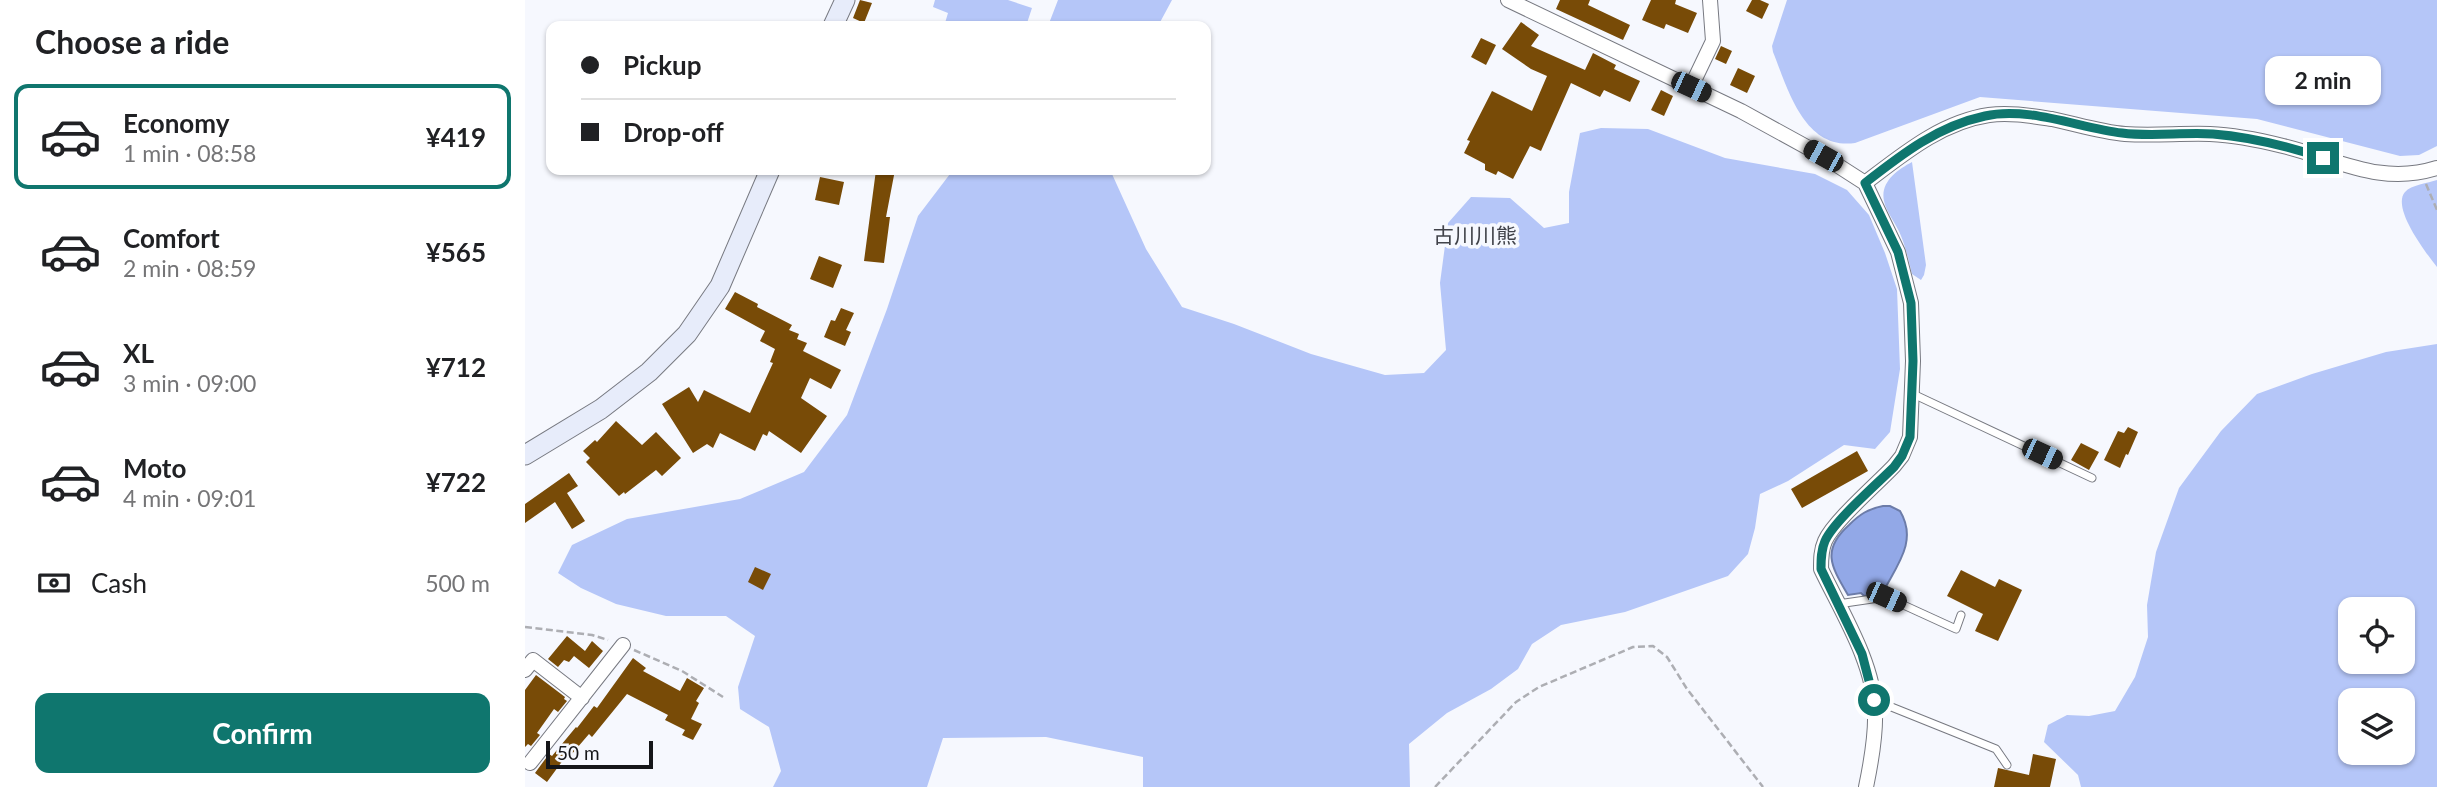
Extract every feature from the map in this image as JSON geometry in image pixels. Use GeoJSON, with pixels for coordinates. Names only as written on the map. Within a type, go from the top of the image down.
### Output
{"type":"FeatureCollection","features":[{"type":"Feature","properties":{"kind":"street"},"geometry":{"type":"LineString","coordinates":[[835,21],[845,0]]}},
{"type":"Feature","properties":{"kind":"street"},"geometry":{"type":"LineString","coordinates":[[1508,0],[1691,87],[1811,149],[1865,183],[1898,252],[1911,303],[1910,437],[1902,456],[1835,526],[1826,539],[1821,554],[1821,569],[1862,654],[1874,700],[1872,750],[1866,787]]}},
{"type":"Feature","properties":{"kind":"street"},"geometry":{"type":"LineString","coordinates":[[1691,87],[1713,41],[1710,0]]}},
{"type":"Feature","properties":{"kind":"street"},"geometry":{"type":"LineString","coordinates":[[1865,183],[1898,157],[1938,132],[1988,115],[2008,114],[2050,119],[2124,134],[2211,134],[2248,137],[2371,173],[2400,176],[2437,168]]}},
{"type":"Feature","properties":{"kind":"street"},"geometry":{"type":"LineString","coordinates":[[525,455],[601,409],[649,372],[687,334],[720,286],[768,175]]}},
{"type":"Feature","properties":{"kind":"street"},"geometry":{"type":"LineString","coordinates":[[530,763],[623,645]]}},
{"type":"Feature","properties":{"kind":"street"},"geometry":{"type":"LineString","coordinates":[[525,670],[533,660],[582,698]]}},
{"type":"Feature","properties":{"kind":"lane"},"geometry":{"type":"LineString","coordinates":[[1912,393],[2092,478]]}},
{"type":"Feature","properties":{"kind":"lane"},"geometry":{"type":"LineString","coordinates":[[1838,604],[1886,597],[1956,629],[1961,615]]}},
{"type":"Feature","properties":{"kind":"lane"},"geometry":{"type":"LineString","coordinates":[[1874,700],[1996,749],[2007,765]]}},
{"type":"Feature","properties":{"kind":"path"},"geometry":{"type":"LineString","coordinates":[[2420,172],[2437,210]]}},
{"type":"Feature","properties":{"kind":"path"},"geometry":{"type":"LineString","coordinates":[[1435,787],[1516,702],[1539,687],[1633,647],[1653,646],[1667,657],[1687,690],[1763,787]]}},
{"type":"Feature","properties":{"kind":"shaded area"},"geometry":{"type":"Polygon","coordinates":[[[935,0],[1008,0],[1032,8],[1028,21],[946,21],[948,13],[933,7],[935,0]]]}},
{"type":"Feature","properties":{"kind":"shaded area"},"geometry":{"type":"Polygon","coordinates":[[[1058,0],[1172,0],[1161,21],[1050,21],[1058,0]]]}},
{"type":"Feature","properties":{"kind":"shaded area"},"geometry":{"type":"Polygon","coordinates":[[[1787,0],[2437,0],[2437,146],[2419,155],[2400,156],[2257,119],[1980,97],[1855,143],[1837,143],[1823,137],[1800,114],[1773,52],[1772,46],[1787,0]]]}},
{"type":"Feature","properties":{"kind":"shaded area"},"geometry":{"type":"Polygon","coordinates":[[[1601,128],[1648,129],[1725,158],[1815,174],[1847,190],[1869,215],[1897,289],[1900,369],[1890,432],[1875,449],[1844,445],[1788,481],[1760,494],[1748,554],[1728,576],[1625,612],[1561,625],[1532,644],[1518,669],[1491,689],[1447,713],[1409,744],[1410,787],[1143,787],[1143,757],[1046,737],[943,738],[927,787],[773,787],[781,771],[769,727],[740,709],[738,687],[755,636],[726,616],[666,616],[616,604],[581,588],[558,573],[572,545],[627,519],[740,499],[804,472],[847,415],[918,216],[949,175],[1112,175],[1146,249],[1182,307],[1311,354],[1385,375],[1424,373],[1446,350],[1440,283],[1448,223],[1471,197],[1510,198],[1544,228],[1569,223],[1569,192],[1580,133],[1601,128]]]}},
{"type":"Feature","properties":{"kind":"shaded area"},"geometry":{"type":"Polygon","coordinates":[[[1912,162],[1926,265],[1921,280],[1912,274],[1903,241],[1887,210],[1883,194],[1891,177],[1912,162]]]}},
{"type":"Feature","properties":{"kind":"shaded area"},"geometry":{"type":"Polygon","coordinates":[[[2437,180],[2437,267],[2412,231],[2406,219],[2402,199],[2405,192],[2411,188],[2437,180]]]}},
{"type":"Feature","properties":{"kind":"shaded area"},"geometry":{"type":"Polygon","coordinates":[[[2437,344],[2437,787],[2081,787],[2078,775],[2044,742],[2048,725],[2067,715],[2089,716],[2115,711],[2135,677],[2148,637],[2147,605],[2156,552],[2179,488],[2221,431],[2257,394],[2386,352],[2437,344]]]}},
{"type":"Feature","properties":{"kind":"shaded area"},"geometry":{"type":"Polygon","coordinates":[[[1883,506],[1900,511],[1905,522],[1907,533],[1903,553],[1883,592],[1864,596],[1861,593],[1848,595],[1833,567],[1832,550],[1835,542],[1861,515],[1883,506]]]}},
{"type":"Feature","properties":{"kind":"building"},"geometry":{"type":"Polygon","coordinates":[[[860,0],[872,3],[865,21],[853,18],[860,0]]]}},
{"type":"Feature","properties":{"kind":"building"},"geometry":{"type":"Polygon","coordinates":[[[1560,0],[1590,0],[1588,5],[1630,25],[1623,40],[1556,9],[1560,0]]]}},
{"type":"Feature","properties":{"kind":"building"},"geometry":{"type":"Polygon","coordinates":[[[1651,0],[1676,0],[1675,4],[1697,13],[1688,33],[1666,24],[1664,29],[1642,20],[1651,0]]]}},
{"type":"Feature","properties":{"kind":"building"},"geometry":{"type":"Polygon","coordinates":[[[1752,0],[1769,4],[1762,19],[1746,11],[1752,0]]]}},
{"type":"Feature","properties":{"kind":"building"},"geometry":{"type":"Polygon","coordinates":[[[1521,22],[1539,35],[1531,46],[1585,70],[1593,53],[1616,65],[1614,69],[1640,81],[1630,102],[1604,90],[1600,97],[1571,83],[1541,151],[1530,146],[1513,179],[1498,171],[1496,175],[1485,170],[1485,164],[1464,153],[1470,141],[1467,140],[1492,91],[1532,111],[1547,76],[1531,69],[1502,49],[1521,22]]]}},
{"type":"Feature","properties":{"kind":"building"},"geometry":{"type":"Polygon","coordinates":[[[1481,38],[1496,45],[1486,65],[1471,57],[1481,38]]]}},
{"type":"Feature","properties":{"kind":"building"},"geometry":{"type":"Polygon","coordinates":[[[1721,46],[1732,51],[1726,64],[1715,59],[1721,46]]]}},
{"type":"Feature","properties":{"kind":"building"},"geometry":{"type":"Polygon","coordinates":[[[1738,68],[1755,76],[1747,93],[1730,85],[1738,68]]]}},
{"type":"Feature","properties":{"kind":"building"},"geometry":{"type":"Polygon","coordinates":[[[1661,90],[1673,96],[1664,116],[1651,110],[1661,90]]]}},
{"type":"Feature","properties":{"kind":"building"},"geometry":{"type":"Polygon","coordinates":[[[875,175],[894,175],[886,217],[890,217],[884,263],[864,261],[875,175]]]}},
{"type":"Feature","properties":{"kind":"building"},"geometry":{"type":"Polygon","coordinates":[[[820,177],[844,182],[839,205],[815,200],[820,177]]]}},
{"type":"Feature","properties":{"kind":"building"},"geometry":{"type":"Polygon","coordinates":[[[819,256],[842,265],[833,288],[810,279],[819,256]]]}},
{"type":"Feature","properties":{"kind":"building"},"geometry":{"type":"Polygon","coordinates":[[[735,292],[792,325],[789,330],[799,334],[797,339],[807,343],[803,351],[841,370],[831,389],[810,378],[801,398],[827,416],[801,453],[769,431],[767,436],[763,434],[755,451],[720,433],[713,448],[707,444],[693,453],[662,404],[689,387],[698,402],[704,390],[750,413],[773,363],[770,362],[775,349],[760,341],[765,331],[725,309],[735,292]]]}},
{"type":"Feature","properties":{"kind":"building"},"geometry":{"type":"Polygon","coordinates":[[[841,308],[854,313],[846,330],[851,332],[845,346],[824,337],[831,320],[835,321],[841,308]]]}},
{"type":"Feature","properties":{"kind":"building"},"geometry":{"type":"Polygon","coordinates":[[[616,421],[642,445],[656,432],[681,458],[662,476],[656,470],[619,496],[586,462],[590,458],[583,451],[595,440],[597,442],[616,421]]]}},
{"type":"Feature","properties":{"kind":"building"},"geometry":{"type":"Polygon","coordinates":[[[2128,427],[2138,432],[2120,468],[2104,460],[2118,431],[2124,433],[2128,427]]]}},
{"type":"Feature","properties":{"kind":"building"},"geometry":{"type":"Polygon","coordinates":[[[2081,443],[2099,452],[2089,470],[2071,460],[2081,443]]]}},
{"type":"Feature","properties":{"kind":"building"},"geometry":{"type":"Polygon","coordinates":[[[1857,451],[1868,471],[1802,508],[1791,489],[1857,451]]]}},
{"type":"Feature","properties":{"kind":"building"},"geometry":{"type":"Polygon","coordinates":[[[569,473],[578,486],[567,493],[585,521],[572,529],[555,502],[525,523],[525,504],[569,473]]]}},
{"type":"Feature","properties":{"kind":"building"},"geometry":{"type":"Polygon","coordinates":[[[755,567],[771,574],[763,590],[748,582],[755,567]]]}},
{"type":"Feature","properties":{"kind":"building"},"geometry":{"type":"Polygon","coordinates":[[[1961,570],[1995,587],[1999,579],[2022,590],[1998,641],[1975,631],[1983,614],[1947,596],[1961,570]]]}},
{"type":"Feature","properties":{"kind":"building"},"geometry":{"type":"Polygon","coordinates":[[[567,636],[585,651],[592,641],[603,651],[589,668],[574,656],[569,662],[564,660],[558,667],[548,659],[567,636]]]}},
{"type":"Feature","properties":{"kind":"building"},"geometry":{"type":"Polygon","coordinates":[[[633,658],[646,668],[643,671],[680,691],[687,678],[704,688],[696,701],[699,703],[691,719],[702,724],[693,740],[682,735],[685,730],[665,720],[668,715],[627,694],[592,737],[589,734],[571,755],[569,752],[547,782],[535,773],[594,706],[597,708],[633,658]]]}},
{"type":"Feature","properties":{"kind":"building"},"geometry":{"type":"Polygon","coordinates":[[[536,675],[567,701],[558,712],[554,709],[537,733],[540,735],[531,746],[528,744],[525,747],[525,690],[536,675]]]}},
{"type":"Feature","properties":{"kind":"building"},"geometry":{"type":"Polygon","coordinates":[[[2033,754],[2056,759],[2050,787],[1994,787],[1998,768],[2029,775],[2033,754]]]}},
{"type":"Feature","properties":{"kind":"district","name":"古川川熊"},"geometry":{"type":"Point","coordinates":[1475,236]}},
{"type":"Feature","properties":{"kind":"route"},"geometry":{"type":"LineString","coordinates":[[1874,700],[1862,654],[1821,569],[1821,554],[1826,539],[1835,526],[1894,467],[1910,437],[1913,361],[1911,303],[1898,252],[1865,183],[1898,157],[1938,132],[1988,115],[2008,114],[2050,119],[2124,134],[2211,134],[2248,137],[2323,158]]}}]}
